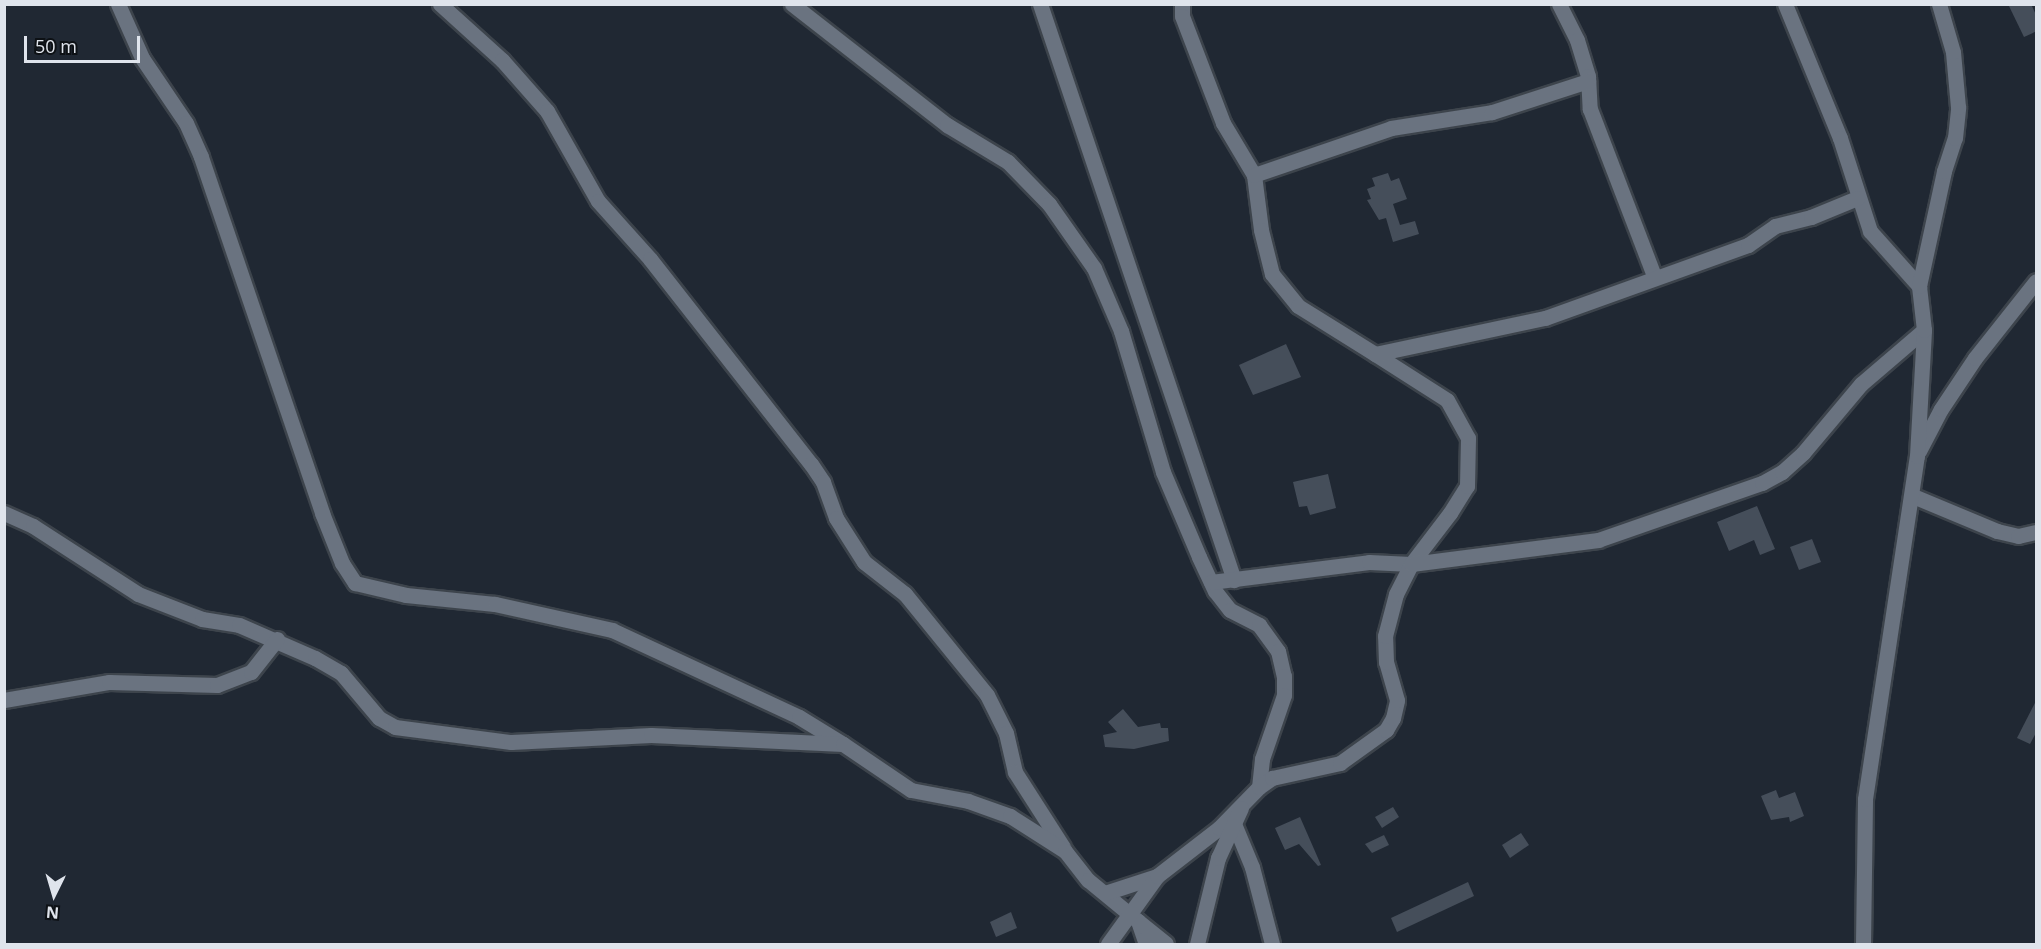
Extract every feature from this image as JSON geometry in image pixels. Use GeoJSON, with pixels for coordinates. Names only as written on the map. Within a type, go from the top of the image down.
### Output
{"type":"FeatureCollection","features":[{"type":"Feature","properties":{"kind":"street"},"geometry":{"type":"LineString","coordinates":[[118,4],[142,58],[186,123],[201,158],[322,513],[342,563],[355,583],[406,595],[495,604],[612,630],[799,717],[911,790],[968,801],[1010,816],[1065,851]]}},
{"type":"Feature","properties":{"kind":"street"},"geometry":{"type":"LineString","coordinates":[[440,4],[502,60],[548,111],[598,201],[650,259],[811,464],[823,482],[836,518],[864,561],[905,594],[987,695],[1006,733],[1015,772],[1065,851],[1082,873],[1166,945]]}},
{"type":"Feature","properties":{"kind":"street"},"geometry":{"type":"LineString","coordinates":[[792,4],[947,125],[1008,162],[1049,204],[1094,268],[1108,298],[1163,472],[1211,582],[1230,610],[1270,635],[1280,659],[1284,695],[1262,759],[1259,787]]}},
{"type":"Feature","properties":{"kind":"street"},"geometry":{"type":"LineString","coordinates":[[1040,4],[1234,580]]}},
{"type":"Feature","properties":{"kind":"street"},"geometry":{"type":"LineString","coordinates":[[1105,893],[1157,876],[1240,808],[1259,787],[1272,778],[1340,762],[1386,730],[1394,718],[1397,700],[1386,662],[1385,636],[1396,594],[1411,564],[1467,486],[1468,438],[1447,400],[1298,306],[1272,274],[1261,230],[1254,175],[1222,123],[1182,16],[1182,4]]}},
{"type":"Feature","properties":{"kind":"street"},"geometry":{"type":"LineString","coordinates":[[1559,4],[1577,40],[1588,81],[1590,110],[1654,276]]}},
{"type":"Feature","properties":{"kind":"street"},"geometry":{"type":"LineString","coordinates":[[1785,4],[1840,138],[1857,198],[1870,231],[1919,286]]}},
{"type":"Feature","properties":{"kind":"street"},"geometry":{"type":"LineString","coordinates":[[1863,945],[1864,800],[1913,496],[1917,456],[1924,330],[1919,286],[1944,171],[1955,138],[1958,107],[1953,52],[1939,4]]}},
{"type":"Feature","properties":{"kind":"street"},"geometry":{"type":"LineString","coordinates":[[1254,175],[1391,128],[1492,112],[1588,81]]}},
{"type":"Feature","properties":{"kind":"street"},"geometry":{"type":"LineString","coordinates":[[1375,354],[1545,318],[1654,276],[1748,245],[1775,226],[1820,214],[1857,198]]}},
{"type":"Feature","properties":{"kind":"street"},"geometry":{"type":"LineString","coordinates":[[1917,456],[1941,409],[1975,358],[2037,281]]}},
{"type":"Feature","properties":{"kind":"street"},"geometry":{"type":"LineString","coordinates":[[1211,582],[1369,562],[1411,564],[1598,540],[1762,483],[1782,472],[1803,453],[1861,384],[1924,330]]}},
{"type":"Feature","properties":{"kind":"street"},"geometry":{"type":"LineString","coordinates":[[1913,496],[1997,531],[2018,536],[2037,532]]}},
{"type":"Feature","properties":{"kind":"street"},"geometry":{"type":"LineString","coordinates":[[4,513],[33,526],[138,594],[202,619],[239,625],[277,639],[341,673],[379,718],[395,727],[420,733],[510,742],[651,735],[843,744]]}},
{"type":"Feature","properties":{"kind":"street"},"geometry":{"type":"LineString","coordinates":[[4,700],[110,682],[217,686],[251,672],[277,639]]}},
{"type":"Feature","properties":{"kind":"street"},"geometry":{"type":"LineString","coordinates":[[1197,945],[1218,858],[1236,826],[1240,808]]}},
{"type":"Feature","properties":{"kind":"street"},"geometry":{"type":"LineString","coordinates":[[1236,826],[1252,867],[1272,945]]}},
{"type":"Feature","properties":{"kind":"street"},"geometry":{"type":"LineString","coordinates":[[1108,945],[1135,918],[1157,876]]}},
{"type":"Feature","properties":{"kind":"street"},"geometry":{"type":"LineString","coordinates":[[1135,918],[1146,945]]}},
{"type":"Feature","properties":{"kind":"building"},"geometry":{"type":"Polygon","coordinates":[[[2008,4],[2031,4],[2037,17],[2037,31],[2024,37],[2008,4]]]}},
{"type":"Feature","properties":{"kind":"building"},"geometry":{"type":"Polygon","coordinates":[[[1388,173],[1391,181],[1399,178],[1407,199],[1393,204],[1400,225],[1415,221],[1419,234],[1393,242],[1386,218],[1379,220],[1367,200],[1371,199],[1367,189],[1375,186],[1372,178],[1388,173]]]}},
{"type":"Feature","properties":{"kind":"building"},"geometry":{"type":"Polygon","coordinates":[[[1286,344],[1301,377],[1253,395],[1239,365],[1286,344]]]}},
{"type":"Feature","properties":{"kind":"building"},"geometry":{"type":"Polygon","coordinates":[[[1328,474],[1336,508],[1310,515],[1307,506],[1299,507],[1293,482],[1328,474]]]}},
{"type":"Feature","properties":{"kind":"building"},"geometry":{"type":"Polygon","coordinates":[[[1757,506],[1775,549],[1760,555],[1754,540],[1729,551],[1717,522],[1757,506]]]}},
{"type":"Feature","properties":{"kind":"building"},"geometry":{"type":"Polygon","coordinates":[[[1812,539],[1821,562],[1799,570],[1790,547],[1812,539]]]}},
{"type":"Feature","properties":{"kind":"building"},"geometry":{"type":"Polygon","coordinates":[[[2037,699],[2037,731],[2030,744],[2017,738],[2037,699]]]}},
{"type":"Feature","properties":{"kind":"building"},"geometry":{"type":"Polygon","coordinates":[[[1123,709],[1138,727],[1160,723],[1161,728],[1168,728],[1169,741],[1134,749],[1105,747],[1103,735],[1117,732],[1108,722],[1123,709]]]}},
{"type":"Feature","properties":{"kind":"building"},"geometry":{"type":"Polygon","coordinates":[[[1776,790],[1779,798],[1795,792],[1804,816],[1790,822],[1789,817],[1771,820],[1761,796],[1776,790]]]}},
{"type":"Feature","properties":{"kind":"building"},"geometry":{"type":"Polygon","coordinates":[[[1393,807],[1399,817],[1382,828],[1375,817],[1393,807]]]}},
{"type":"Feature","properties":{"kind":"building"},"geometry":{"type":"Polygon","coordinates":[[[1300,817],[1321,865],[1318,866],[1299,844],[1285,850],[1275,828],[1300,817]]]}},
{"type":"Feature","properties":{"kind":"building"},"geometry":{"type":"Polygon","coordinates":[[[1521,833],[1529,845],[1510,858],[1502,845],[1521,833]]]}},
{"type":"Feature","properties":{"kind":"building"},"geometry":{"type":"Polygon","coordinates":[[[1384,835],[1389,845],[1372,853],[1365,844],[1384,835]]]}},
{"type":"Feature","properties":{"kind":"building"},"geometry":{"type":"Polygon","coordinates":[[[1468,882],[1474,896],[1397,932],[1391,918],[1468,882]]]}},
{"type":"Feature","properties":{"kind":"building"},"geometry":{"type":"Polygon","coordinates":[[[1011,912],[1017,928],[996,937],[990,922],[1011,912]]]}}]}
